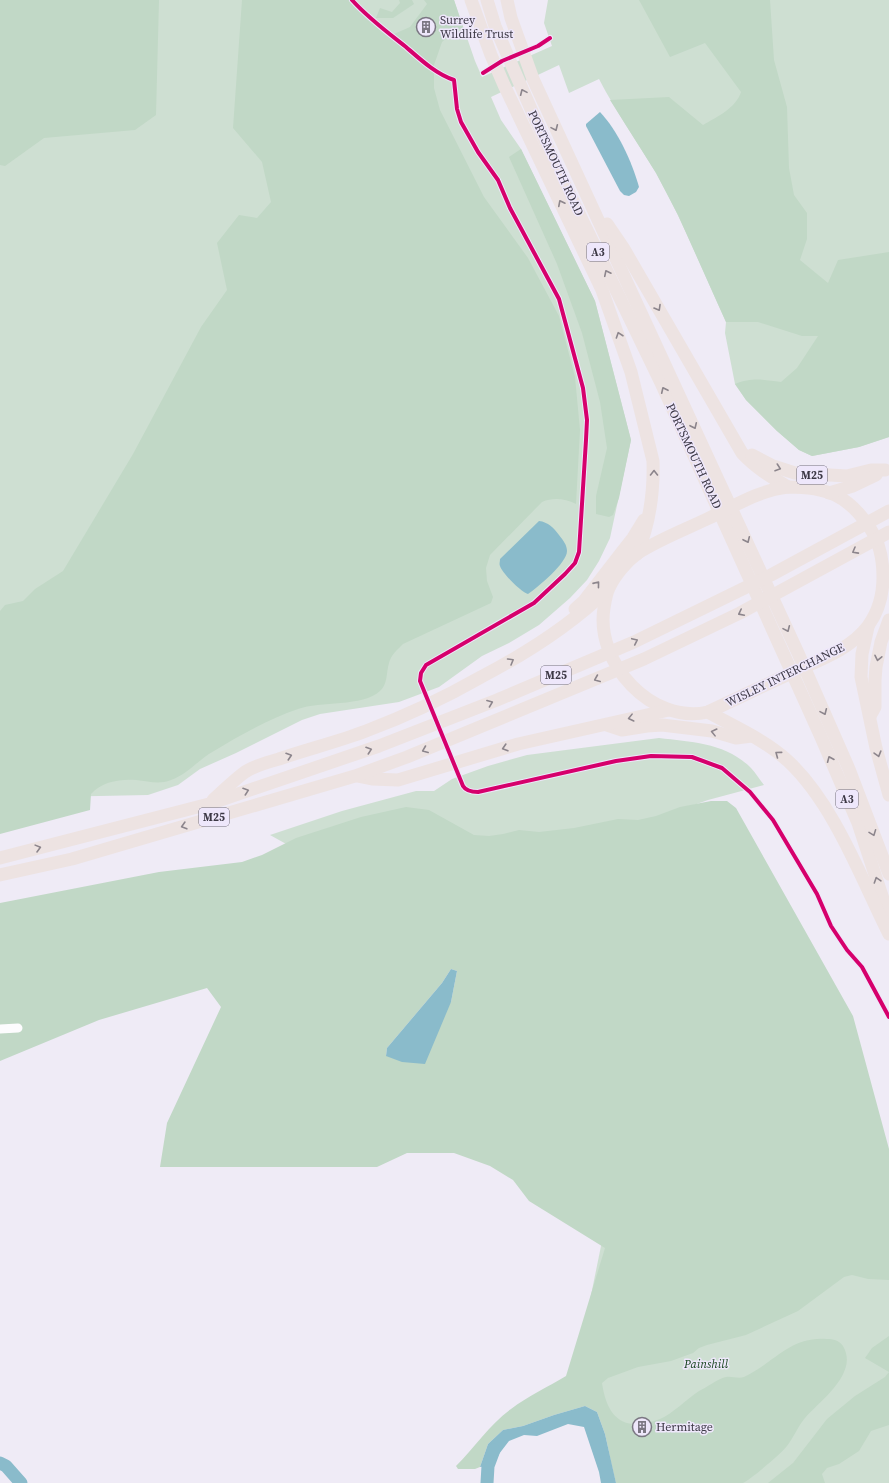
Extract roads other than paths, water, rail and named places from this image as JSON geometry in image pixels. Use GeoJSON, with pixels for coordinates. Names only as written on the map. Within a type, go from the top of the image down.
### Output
{"type":"FeatureCollection","features":[{"type":"Feature","properties":{"kind":"highway","name":"A3"},"geometry":{"type":"LineString","coordinates":[[471,0],[491,55],[504,85],[602,290],[631,372],[653,461],[653,487],[648,525],[637,554]]}},
{"type":"Feature","properties":{"kind":"highway","name":"PORTSMOUTH ROAD"},"geometry":{"type":"LineString","coordinates":[[487,0],[495,26],[556,166],[662,385],[721,499]]}},
{"type":"Feature","properties":{"kind":"highway","name":"PORTSMOUTH ROAD"},"geometry":{"type":"LineString","coordinates":[[507,0],[511,18],[533,79],[589,200],[792,656],[849,769],[889,874]]}},
{"type":"Feature","properties":{"kind":"highway","name":"A3"},"geometry":{"type":"LineString","coordinates":[[589,200],[624,249],[742,453],[767,475],[788,487]]}},
{"type":"Feature","properties":{"kind":"highway","name":"M25"},"geometry":{"type":"LineString","coordinates":[[742,453],[755,456],[773,466],[795,473],[847,476],[871,470],[887,469]]}},
{"type":"Feature","properties":{"kind":"highway","name":"M25"},"geometry":{"type":"LineString","coordinates":[[829,493],[853,486],[887,469]]}},
{"type":"Feature","properties":{"kind":"highway","name":"WISLEY INTERCHANGE"},"geometry":{"type":"LineString","coordinates":[[788,487],[814,488],[842,498],[858,511],[871,530],[880,551],[886,585],[879,606],[868,626],[846,646],[708,712],[694,714],[669,710],[642,694],[627,682],[612,660],[607,649],[603,632],[603,612],[609,588],[625,565],[637,554],[663,539],[765,492],[788,487]]}},
{"type":"Feature","properties":{"kind":"highway","name":"M25"},"geometry":{"type":"LineString","coordinates":[[0,858],[209,804],[379,746],[497,700],[634,642],[771,575],[889,511]]}},
{"type":"Feature","properties":{"kind":"highway","name":"M25"},"geometry":{"type":"LineString","coordinates":[[209,804],[246,772],[288,756],[347,738],[414,712],[501,666],[554,634],[566,616],[584,600],[618,558],[650,512]]}},
{"type":"Feature","properties":{"kind":"highway","name":"M25"},"geometry":{"type":"LineString","coordinates":[[0,875],[72,859],[355,776],[407,757],[644,659],[746,610],[889,532]]}},
{"type":"Feature","properties":{"kind":"highway"},"geometry":{"type":"LineString","coordinates":[[554,634],[589,608],[609,588]]}},
{"type":"Feature","properties":{"kind":"highway"},"geometry":{"type":"LineString","coordinates":[[870,716],[875,706],[876,667],[881,642],[889,620]]}},
{"type":"Feature","properties":{"kind":"highway"},"geometry":{"type":"LineString","coordinates":[[868,626],[862,654],[862,688],[889,795]]}},
{"type":"Feature","properties":{"kind":"highway","name":"PORTSMOUTH ROAD"},"geometry":{"type":"LineString","coordinates":[[803,680],[858,823],[889,917]]}},
{"type":"Feature","properties":{"kind":"highway","name":"M25"},"geometry":{"type":"LineString","coordinates":[[355,776],[372,779],[398,780],[518,744],[669,710]]}},
{"type":"Feature","properties":{"kind":"highway","name":"A3"},"geometry":{"type":"LineString","coordinates":[[708,712],[752,736],[788,761],[813,788],[830,815],[848,849],[889,934]]}},
{"type":"Feature","properties":{"kind":"highway","name":"M25"},"geometry":{"type":"LineString","coordinates":[[607,724],[622,730],[662,725],[712,731],[736,738],[752,736]]}},
{"type":"Feature","properties":{"kind":"street"},"geometry":{"type":"LineString","coordinates":[[0,1029],[18,1028]]}},
{"type":"Feature","properties":{"kind":"water"},"geometry":{"type":"Polygon","coordinates":[[[600,112],[613,128],[618,137],[636,177],[639,187],[636,192],[629,196],[624,195],[620,191],[586,126],[586,124],[600,112]]]}},
{"type":"Feature","properties":{"kind":"water"},"geometry":{"type":"Polygon","coordinates":[[[539,521],[548,524],[555,530],[564,543],[567,551],[566,556],[557,568],[528,594],[517,586],[504,573],[501,569],[500,559],[539,521]]]}},
{"type":"Feature","properties":{"kind":"water"},"geometry":{"type":"Polygon","coordinates":[[[451,969],[457,971],[451,1002],[425,1064],[402,1062],[386,1056],[387,1048],[442,983],[451,969]]]}},
{"type":"Feature","properties":{"kind":"water"},"geometry":{"type":"Polygon","coordinates":[[[585,1406],[597,1412],[605,1434],[616,1483],[601,1483],[599,1472],[584,1427],[568,1424],[537,1436],[524,1435],[509,1441],[499,1454],[493,1467],[480,1467],[488,1444],[503,1430],[523,1426],[585,1406]]]}},
{"type":"Feature","properties":{"kind":"waterway"},"geometry":{"type":"LineString","coordinates":[[487,1483],[488,1466],[494,1450]]}},
{"type":"Feature","properties":{"kind":"waterway"},"geometry":{"type":"LineString","coordinates":[[0,1463],[6,1466],[21,1483]]}},
{"type":"Feature","properties":{"kind":"place","name":"Surrey Wildlife Trust"},"geometry":{"type":"Point","coordinates":[426,27]}},
{"type":"Feature","properties":{"kind":"place","name":"Hermitage"},"geometry":{"type":"Point","coordinates":[642,1427]}},
{"type":"Feature","properties":{"kind":"park label","name":"Painshill"},"geometry":{"type":"Point","coordinates":[706,1364]}}]}
